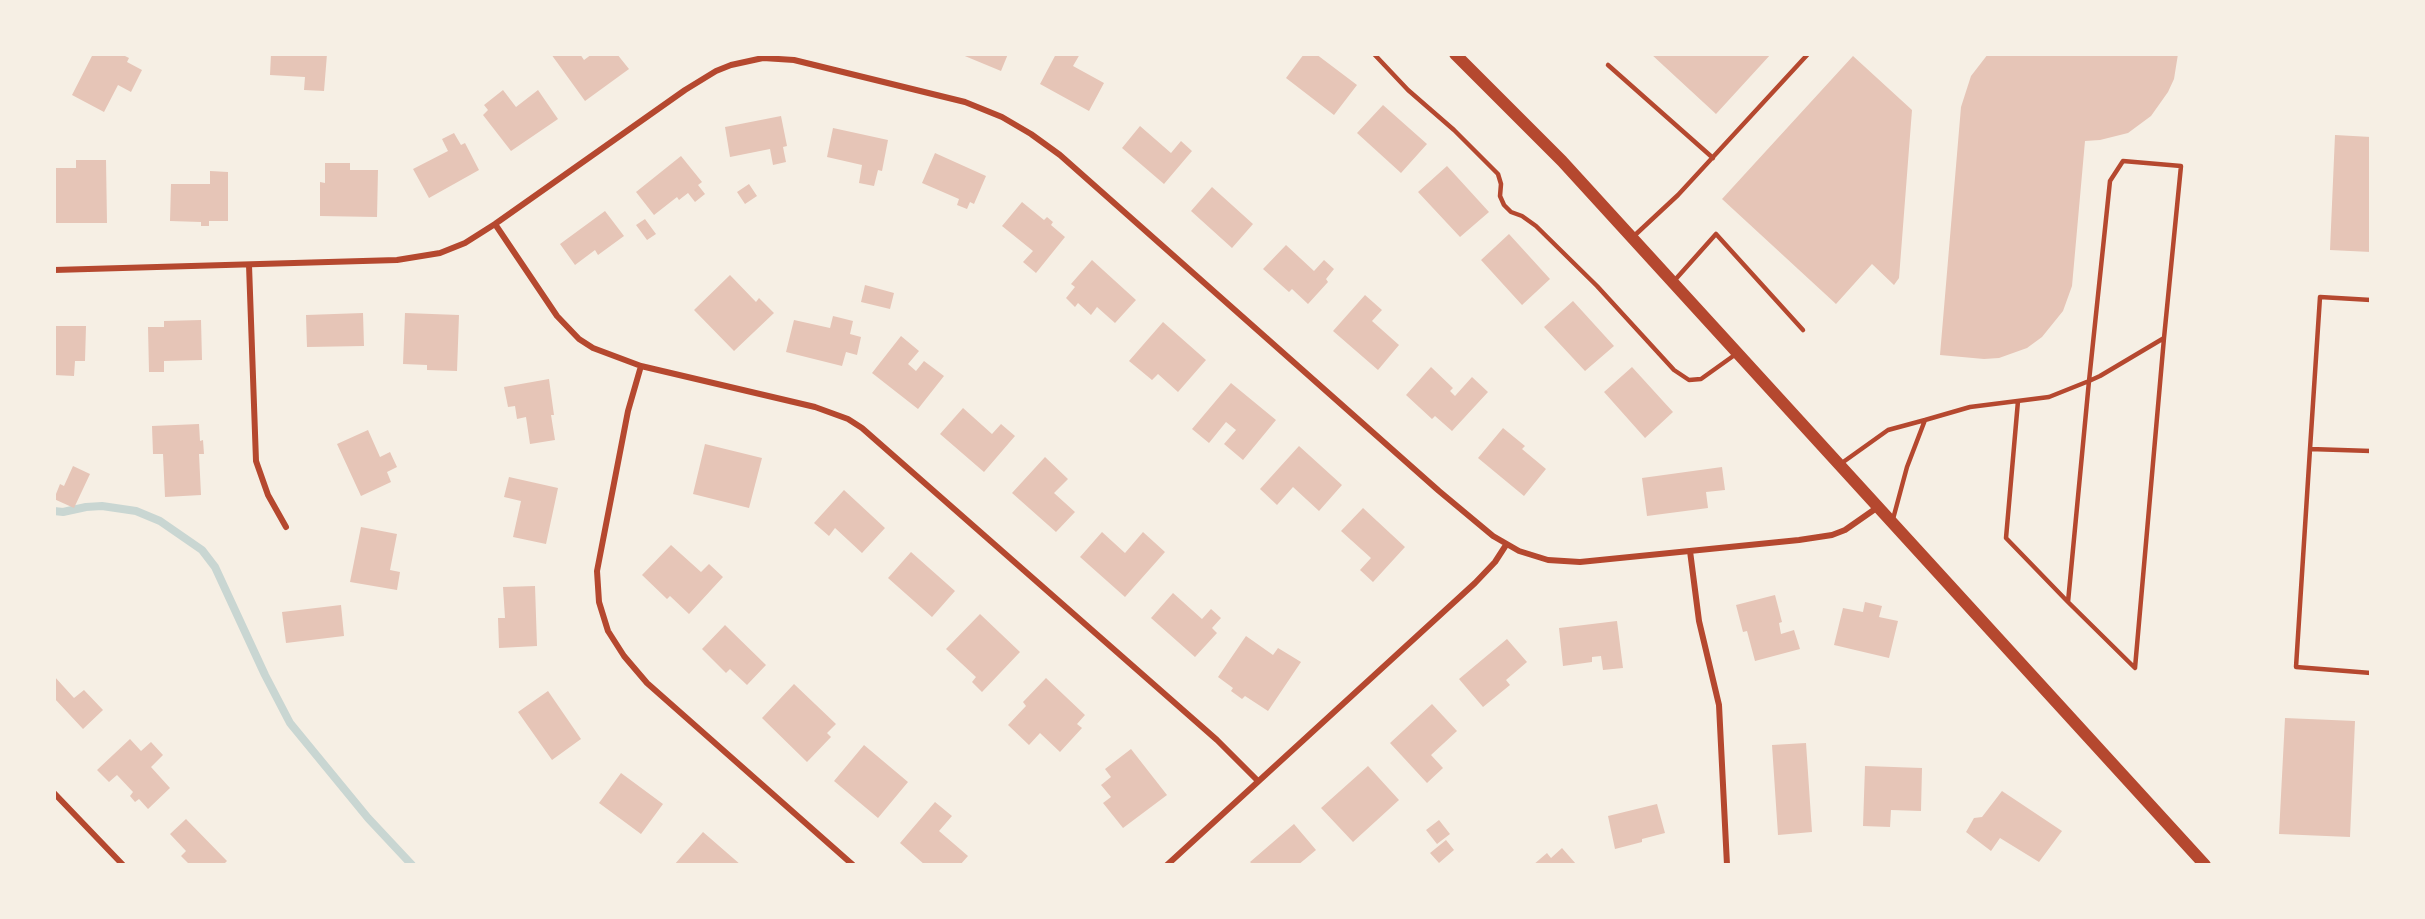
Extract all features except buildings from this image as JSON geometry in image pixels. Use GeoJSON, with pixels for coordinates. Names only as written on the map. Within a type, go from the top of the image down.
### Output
{"type":"FeatureCollection","features":[{"type":"Feature","properties":{"kind":"main road"},"geometry":{"type":"LineString","coordinates":[[1455,54],[1545,144],[1632,238],[2205,865]]}},
{"type":"Feature","properties":{"kind":"street"},"geometry":{"type":"LineString","coordinates":[[54,270],[411,259],[452,249],[495,224],[700,80],[731,65],[747,61],[778,58],[810,62],[965,102],[1017,126],[1059,155],[1439,491],[1506,545],[1548,560],[1580,562],[1799,540],[1832,535],[1857,523],[1879,507]]}},
{"type":"Feature","properties":{"kind":"street"},"geometry":{"type":"LineString","coordinates":[[495,224],[567,328],[592,348],[641,366],[815,407],[848,419],[862,428],[1217,740],[1258,781]]}},
{"type":"Feature","properties":{"kind":"street"},"geometry":{"type":"LineString","coordinates":[[249,265],[256,461],[268,495],[286,527]]}},
{"type":"Feature","properties":{"kind":"street"},"geometry":{"type":"LineString","coordinates":[[641,366],[628,411],[597,572],[600,602],[608,631],[624,656],[647,682],[853,865]]}},
{"type":"Feature","properties":{"kind":"street"},"geometry":{"type":"LineString","coordinates":[[1167,865],[1475,583],[1506,545]]}},
{"type":"Feature","properties":{"kind":"street"},"geometry":{"type":"LineString","coordinates":[[1690,551],[1699,621],[1719,705],[1727,865]]}},
{"type":"Feature","properties":{"kind":"street"},"geometry":{"type":"LineString","coordinates":[[54,793],[123,865]]}},
{"type":"Feature","properties":{"kind":"lane"},"geometry":{"type":"LineString","coordinates":[[1374,54],[1408,90],[1454,129],[1498,174],[1501,184],[1500,196],[1504,205],[1511,212],[1522,216],[1536,226],[1597,286],[1674,370],[1689,380],[1701,379],[1737,354]]}},
{"type":"Feature","properties":{"kind":"lane"},"geometry":{"type":"LineString","coordinates":[[1632,238],[1678,195],[1808,54]]}},
{"type":"Feature","properties":{"kind":"lane"},"geometry":{"type":"LineString","coordinates":[[1608,65],[1713,158]]}},
{"type":"Feature","properties":{"kind":"lane"},"geometry":{"type":"LineString","coordinates":[[2018,401],[2006,538],[2068,602],[2135,668],[2181,166],[2123,161],[2110,181],[2088,381],[2068,602]]}},
{"type":"Feature","properties":{"kind":"lane"},"geometry":{"type":"LineString","coordinates":[[1673,283],[1716,234],[1803,330]]}},
{"type":"Feature","properties":{"kind":"lane"},"geometry":{"type":"LineString","coordinates":[[2371,300],[2319,297],[2296,667],[2371,673]]}},
{"type":"Feature","properties":{"kind":"lane"},"geometry":{"type":"LineString","coordinates":[[1839,465],[1888,430],[1970,407],[2049,397],[2088,381],[2164,338]]}},
{"type":"Feature","properties":{"kind":"lane"},"geometry":{"type":"LineString","coordinates":[[1892,522],[1907,467],[1925,420]]}},
{"type":"Feature","properties":{"kind":"lane"},"geometry":{"type":"LineString","coordinates":[[2310,449],[2371,451]]}},
{"type":"Feature","properties":{"kind":"waterway"},"geometry":{"type":"LineString","coordinates":[[54,511],[63,512],[102,506],[136,511],[160,521],[202,550],[215,567],[290,723],[368,818],[412,865]]}}]}
